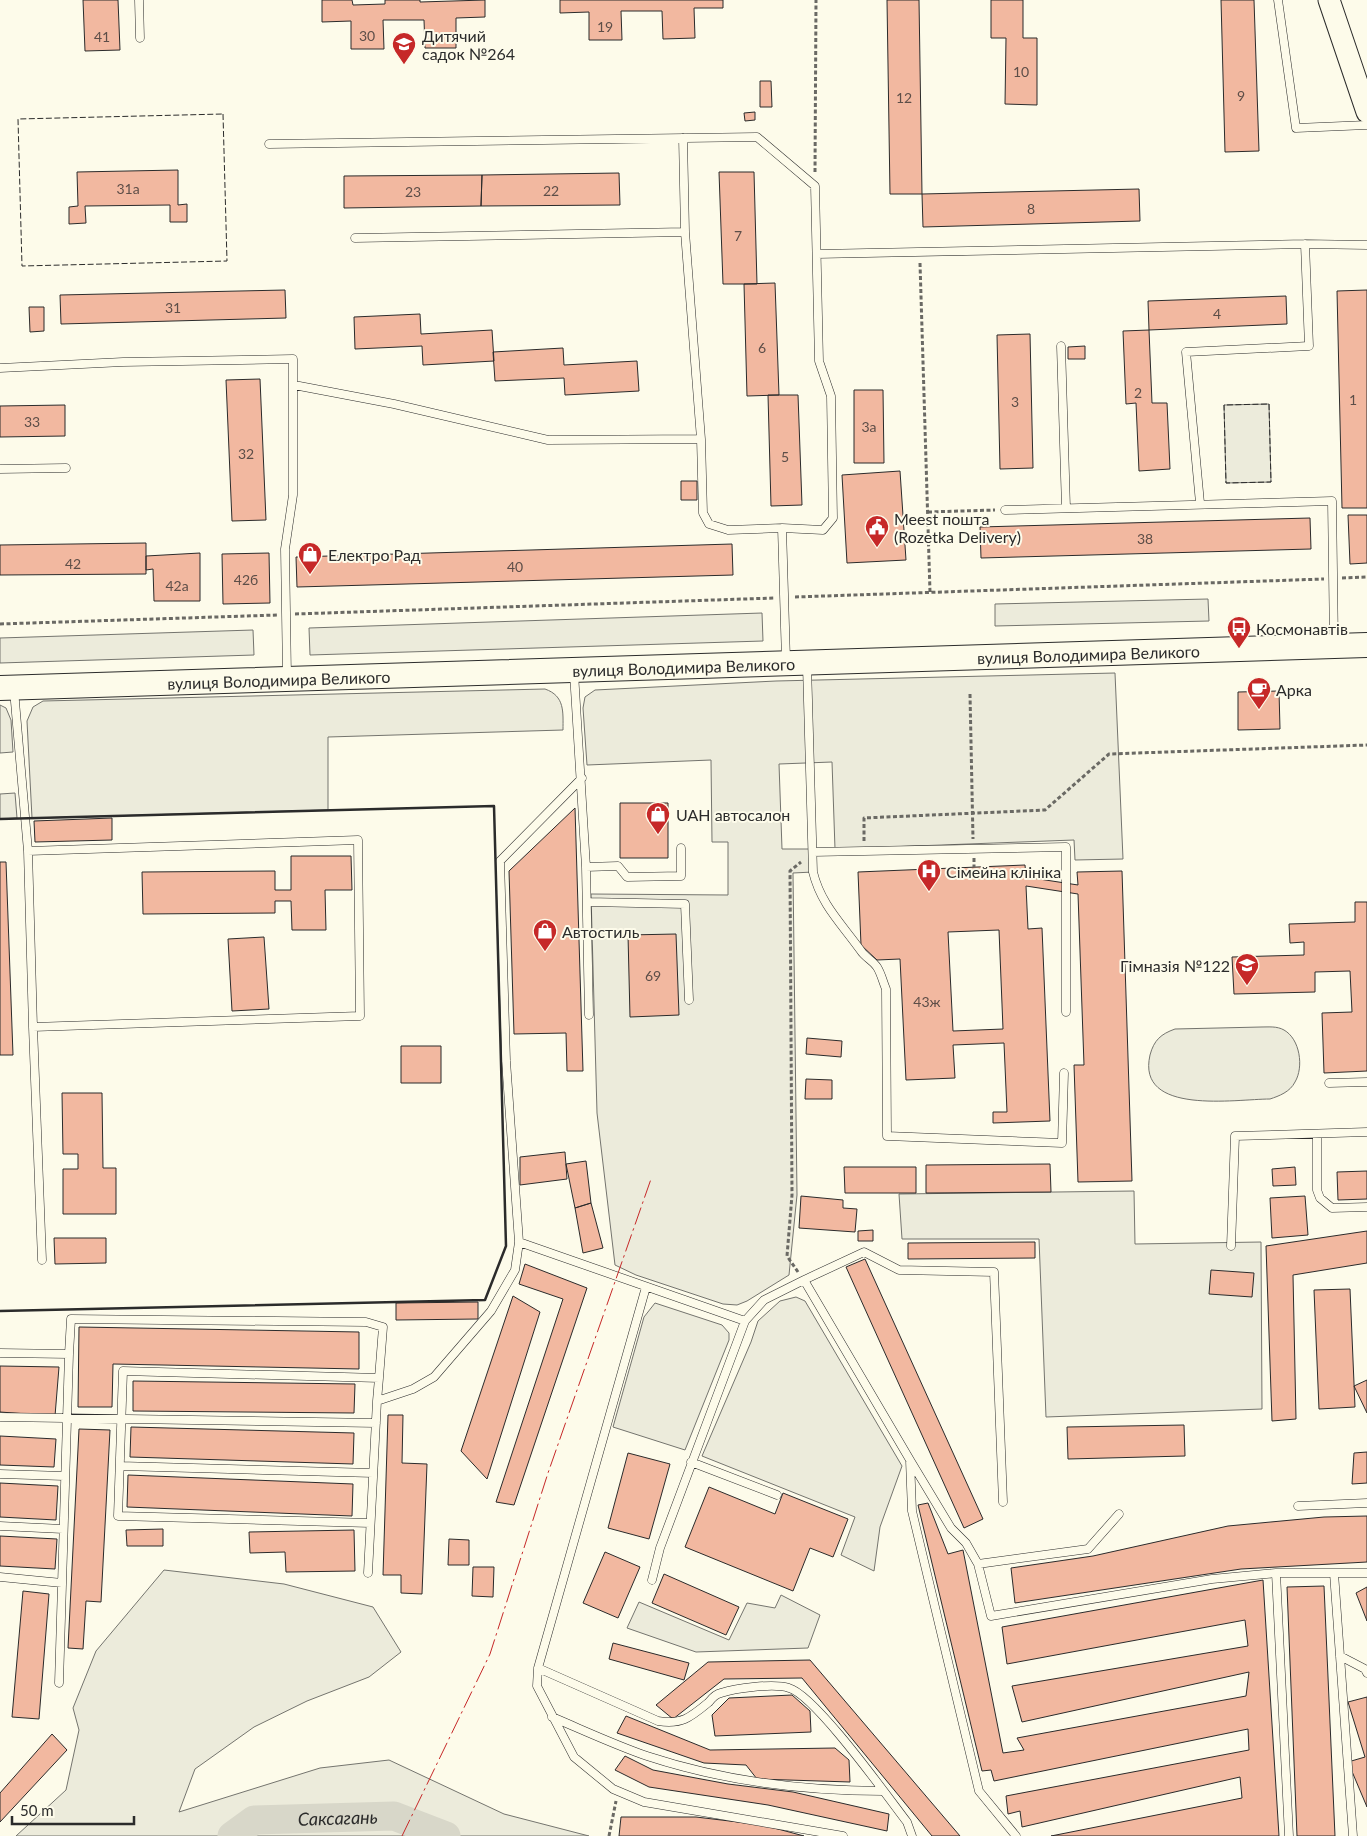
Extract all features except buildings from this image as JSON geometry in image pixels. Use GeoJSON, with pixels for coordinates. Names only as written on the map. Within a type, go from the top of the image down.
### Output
{"type":"FeatureCollection","features":[{"type":"Feature","properties":{"kind":"main road","name":"вулиця Володимира Великого"},"geometry":{"type":"LineString","coordinates":[[7,688],[574,668],[1367,645]]}},
{"type":"Feature","properties":{"kind":"street"},"geometry":{"type":"LineString","coordinates":[[1329,0],[1367,113]]}},
{"type":"Feature","properties":{"kind":"lane"},"geometry":{"type":"LineString","coordinates":[[139,0],[140,38]]}},
{"type":"Feature","properties":{"kind":"lane"},"geometry":{"type":"LineString","coordinates":[[1278,0],[1296,128],[1367,113]]}},
{"type":"Feature","properties":{"kind":"lane"},"geometry":{"type":"LineString","coordinates":[[269,144],[683,138],[757,137],[815,186],[819,361],[831,396],[833,518],[823,530],[782,528],[728,530],[709,524],[703,513],[701,439],[685,232],[683,138]]}},
{"type":"Feature","properties":{"kind":"lane"},"geometry":{"type":"LineString","coordinates":[[355,238],[685,232]]}},
{"type":"Feature","properties":{"kind":"lane"},"geometry":{"type":"LineString","coordinates":[[817,254],[1305,244],[1367,245]]}},
{"type":"Feature","properties":{"kind":"lane"},"geometry":{"type":"LineString","coordinates":[[1200,503],[1186,352],[1309,346],[1305,244]]}},
{"type":"Feature","properties":{"kind":"lane"},"geometry":{"type":"LineString","coordinates":[[1061,346],[1066,508]]}},
{"type":"Feature","properties":{"kind":"lane"},"geometry":{"type":"LineString","coordinates":[[0,368],[123,362],[293,359],[293,496],[285,549],[287,678]]}},
{"type":"Feature","properties":{"kind":"lane"},"geometry":{"type":"LineString","coordinates":[[294,385],[394,404],[548,440],[701,439]]}},
{"type":"Feature","properties":{"kind":"lane"},"geometry":{"type":"LineString","coordinates":[[0,469],[66,468]]}},
{"type":"Feature","properties":{"kind":"lane"},"geometry":{"type":"LineString","coordinates":[[1005,510],[1200,503],[1332,501],[1334,646]]}},
{"type":"Feature","properties":{"kind":"lane"},"geometry":{"type":"LineString","coordinates":[[782,528],[785,597],[796,662],[813,852],[813,872],[818,891],[861,952],[877,966],[886,988],[888,1136],[1062,1143],[1064,1073]]}},
{"type":"Feature","properties":{"kind":"lane"},"geometry":{"type":"LineString","coordinates":[[574,668],[588,902],[589,1015]]}},
{"type":"Feature","properties":{"kind":"lane"},"geometry":{"type":"LineString","coordinates":[[7,688],[28,851],[42,1260]]}},
{"type":"Feature","properties":{"kind":"lane"},"geometry":{"type":"LineString","coordinates":[[377,1401],[414,1389],[434,1377],[491,1311],[516,1270],[519,1242],[506,1061],[500,861],[582,778]]}},
{"type":"Feature","properties":{"kind":"lane"},"geometry":{"type":"LineString","coordinates":[[28,851],[358,840],[360,1016],[33,1027]]}},
{"type":"Feature","properties":{"kind":"lane"},"geometry":{"type":"LineString","coordinates":[[813,852],[1066,847],[1066,1012]]}},
{"type":"Feature","properties":{"kind":"lane"},"geometry":{"type":"LineString","coordinates":[[586,867],[618,866],[627,877],[681,876],[681,848]]}},
{"type":"Feature","properties":{"kind":"lane"},"geometry":{"type":"LineString","coordinates":[[588,902],[685,904],[689,1000]]}},
{"type":"Feature","properties":{"kind":"lane"},"geometry":{"type":"LineString","coordinates":[[1329,1083],[1367,1082]]}},
{"type":"Feature","properties":{"kind":"lane"},"geometry":{"type":"LineString","coordinates":[[1231,1246],[1235,1136],[1367,1132]]}},
{"type":"Feature","properties":{"kind":"lane"},"geometry":{"type":"LineString","coordinates":[[1317,1134],[1316,1183],[1320,1198],[1332,1208],[1367,1207]]}},
{"type":"Feature","properties":{"kind":"lane"},"geometry":{"type":"LineString","coordinates":[[519,1242],[745,1321]]}},
{"type":"Feature","properties":{"kind":"lane"},"geometry":{"type":"LineString","coordinates":[[652,1580],[660,1548],[745,1321],[764,1300],[864,1252],[899,1270],[994,1272],[1003,1502]]}},
{"type":"Feature","properties":{"kind":"lane"},"geometry":{"type":"LineString","coordinates":[[804,1280],[951,1528],[966,1543],[978,1564],[991,1616],[1212,1579],[1276,1573],[1367,1573]]}},
{"type":"Feature","properties":{"kind":"lane"},"geometry":{"type":"LineString","coordinates":[[646,1287],[538,1668],[538,1686],[552,1717],[574,1757],[612,1789],[644,1802],[843,1836]]}},
{"type":"Feature","properties":{"kind":"lane"},"geometry":{"type":"LineString","coordinates":[[59,1683],[64,1476],[71,1319],[366,1322],[383,1327],[368,1572]]}},
{"type":"Feature","properties":{"kind":"lane"},"geometry":{"type":"LineString","coordinates":[[0,1353],[69,1354]]}},
{"type":"Feature","properties":{"kind":"lane"},"geometry":{"type":"LineString","coordinates":[[370,1524],[118,1516],[123,1371],[379,1378]]}},
{"type":"Feature","properties":{"kind":"lane"},"geometry":{"type":"LineString","coordinates":[[0,1417],[376,1423]]}},
{"type":"Feature","properties":{"kind":"lane"},"geometry":{"type":"LineString","coordinates":[[910,1460],[912,1510],[979,1791],[1016,1836]]}},
{"type":"Feature","properties":{"kind":"lane"},"geometry":{"type":"LineString","coordinates":[[691,1462],[777,1495]]}},
{"type":"Feature","properties":{"kind":"lane"},"geometry":{"type":"LineString","coordinates":[[120,1466],[373,1473]]}},
{"type":"Feature","properties":{"kind":"lane"},"geometry":{"type":"LineString","coordinates":[[0,1474],[64,1476]]}},
{"type":"Feature","properties":{"kind":"lane"},"geometry":{"type":"LineString","coordinates":[[1298,1506],[1367,1503]]}},
{"type":"Feature","properties":{"kind":"lane"},"geometry":{"type":"LineString","coordinates":[[978,1564],[1088,1549],[1119,1514]]}},
{"type":"Feature","properties":{"kind":"lane"},"geometry":{"type":"LineString","coordinates":[[0,1526],[63,1528]]}},
{"type":"Feature","properties":{"kind":"lane"},"geometry":{"type":"LineString","coordinates":[[1276,1573],[1289,1836]]}},
{"type":"Feature","properties":{"kind":"lane"},"geometry":{"type":"LineString","coordinates":[[1334,1573],[1353,1836]]}},
{"type":"Feature","properties":{"kind":"lane"},"geometry":{"type":"LineString","coordinates":[[0,1577],[62,1583]]}},
{"type":"Feature","properties":{"kind":"lane"},"geometry":{"type":"LineString","coordinates":[[1340,1656],[1365,1669],[1367,1673]]}},
{"type":"Feature","properties":{"kind":"lane"},"geometry":{"type":"LineString","coordinates":[[538,1668],[658,1721],[675,1724],[697,1712],[719,1693],[748,1687],[788,1687],[802,1695],[831,1725],[907,1822],[912,1836]]}},
{"type":"Feature","properties":{"kind":"lane"},"geometry":{"type":"LineString","coordinates":[[552,1717],[648,1756],[742,1780],[831,1791],[883,1791]]}},
{"type":"Feature","properties":{"kind":"path"},"geometry":{"type":"LineString","coordinates":[[815,186],[816,0]]}},
{"type":"Feature","properties":{"kind":"path"},"geometry":{"type":"LineString","coordinates":[[919,252],[930,592]]}},
{"type":"Feature","properties":{"kind":"path"},"geometry":{"type":"LineString","coordinates":[[928,512],[1005,510]]}},
{"type":"Feature","properties":{"kind":"path"},"geometry":{"type":"LineString","coordinates":[[0,624],[1367,578]]}},
{"type":"Feature","properties":{"kind":"path"},"geometry":{"type":"LineString","coordinates":[[970,694],[974,867]]}},
{"type":"Feature","properties":{"kind":"path"},"geometry":{"type":"LineString","coordinates":[[865,851],[864,818],[1045,810],[1109,754],[1367,746]]}},
{"type":"Feature","properties":{"kind":"path"},"geometry":{"type":"LineString","coordinates":[[804,1280],[787,1256],[792,1195],[790,871],[813,852]]}},
{"type":"Feature","properties":{"kind":"path"},"geometry":{"type":"LineString","coordinates":[[609,1836],[615,1814]]}},
{"type":"Feature","properties":{"kind":"shaded area"},"geometry":{"type":"Polygon","coordinates":[[[1269,404],[1271,482],[1226,483],[1224,405],[1269,404]]]}},
{"type":"Feature","properties":{"kind":"shaded area"},"geometry":{"type":"Polygon","coordinates":[[[1208,599],[1209,621],[995,626],[995,604],[1208,599]]]}},
{"type":"Feature","properties":{"kind":"shaded area"},"geometry":{"type":"Polygon","coordinates":[[[762,613],[763,641],[310,655],[309,628],[762,613]]]}},
{"type":"Feature","properties":{"kind":"shaded area"},"geometry":{"type":"Polygon","coordinates":[[[253,630],[254,655],[0,663],[0,638],[253,630]]]}},
{"type":"Feature","properties":{"kind":"shaded area"},"geometry":{"type":"Polygon","coordinates":[[[1115,673],[1123,859],[1075,860],[1074,840],[835,849],[832,762],[779,764],[782,849],[813,849],[813,872],[793,873],[797,1195],[789,1275],[747,1301],[737,1305],[723,1304],[636,1275],[615,1265],[597,1113],[591,894],[728,895],[728,842],[712,842],[711,760],[587,765],[583,708],[585,697],[595,690],[776,681],[1115,673]]]}},
{"type":"Feature","properties":{"kind":"shaded area"},"geometry":{"type":"Polygon","coordinates":[[[545,689],[552,692],[562,705],[563,730],[328,737],[328,810],[32,818],[27,721],[33,707],[43,701],[545,689]]]}},
{"type":"Feature","properties":{"kind":"shaded area"},"geometry":{"type":"Polygon","coordinates":[[[0,705],[6,708],[11,720],[13,752],[0,753],[0,705]]]}},
{"type":"Feature","properties":{"kind":"shaded area"},"geometry":{"type":"Polygon","coordinates":[[[15,793],[17,818],[0,819],[0,794],[15,793]]]}},
{"type":"Feature","properties":{"kind":"shaded area"},"geometry":{"type":"Polygon","coordinates":[[[1276,1027],[1289,1034],[1297,1046],[1300,1061],[1298,1076],[1293,1085],[1287,1091],[1270,1099],[1235,1101],[1192,1100],[1173,1096],[1158,1088],[1150,1074],[1150,1055],[1154,1045],[1162,1035],[1170,1031],[1175,1029],[1276,1027]]]}},
{"type":"Feature","properties":{"kind":"shaded area"},"geometry":{"type":"Polygon","coordinates":[[[1134,1191],[1135,1244],[1261,1242],[1262,1409],[1046,1417],[1039,1239],[902,1239],[899,1194],[1134,1191]]]}},
{"type":"Feature","properties":{"kind":"shaded area"},"geometry":{"type":"Polygon","coordinates":[[[796,1297],[805,1301],[902,1466],[880,1527],[874,1571],[841,1555],[855,1517],[702,1456],[751,1342],[758,1321],[780,1301],[796,1297]]]}},
{"type":"Feature","properties":{"kind":"shaded area"},"geometry":{"type":"Polygon","coordinates":[[[655,1303],[722,1325],[729,1333],[729,1340],[685,1450],[613,1427],[644,1317],[655,1303]]]}},
{"type":"Feature","properties":{"kind":"shaded area"},"geometry":{"type":"Polygon","coordinates":[[[164,1570],[284,1584],[373,1607],[401,1652],[369,1677],[307,1701],[254,1727],[195,1769],[179,1812],[320,1768],[389,1760],[504,1814],[589,1836],[16,1836],[66,1790],[79,1730],[73,1708],[96,1651],[164,1570]]]}},
{"type":"Feature","properties":{"kind":"shaded area"},"geometry":{"type":"Polygon","coordinates":[[[781,1595],[820,1615],[808,1648],[696,1652],[627,1628],[639,1602],[729,1640],[747,1603],[775,1608],[781,1595]]]}},
{"type":"Feature","properties":{"kind":"waterway","name":"Саксагань"},"geometry":{"type":"LineString","coordinates":[[232,1836],[254,1820],[394,1816],[446,1836]]}},
{"type":"Feature","properties":{"kind":"fence"},"geometry":{"type":"LineString","coordinates":[[223,114],[227,261],[22,266],[18,119],[223,114]]}},
{"type":"Feature","properties":{"kind":"fence"},"geometry":{"type":"LineString","coordinates":[[1269,404],[1271,482],[1226,483],[1224,405],[1269,404]]}},
{"type":"Feature","properties":{"kind":"wall"},"geometry":{"type":"LineString","coordinates":[[0,819],[494,806],[506,1246],[485,1300],[0,1311]]}},
{"type":"Feature","properties":{"kind":"power"},"geometry":{"type":"LineString","coordinates":[[402,1836],[490,1654],[548,1473],[651,1179]]}},
{"type":"Feature","properties":{"kind":"place","name":"Дитячий садок №264"},"geometry":{"type":"Point","coordinates":[404,65]}},
{"type":"Feature","properties":{"kind":"place","name":"Meest пошта (Rozetka Delivery)"},"geometry":{"type":"Point","coordinates":[877,548]}},
{"type":"Feature","properties":{"kind":"place","name":"Електро Рад"},"geometry":{"type":"Point","coordinates":[310,575]}},
{"type":"Feature","properties":{"kind":"place","name":"Космонавтів"},"geometry":{"type":"Point","coordinates":[1239,649]}},
{"type":"Feature","properties":{"kind":"place","name":"Арка"},"geometry":{"type":"Point","coordinates":[1259,710]}},
{"type":"Feature","properties":{"kind":"place","name":"UAH автосалон"},"geometry":{"type":"Point","coordinates":[658,835]}},
{"type":"Feature","properties":{"kind":"place","name":"Сімейна клініка"},"geometry":{"type":"Point","coordinates":[929,892]}},
{"type":"Feature","properties":{"kind":"place","name":"Автостиль"},"geometry":{"type":"Point","coordinates":[545,952]}},
{"type":"Feature","properties":{"kind":"place","name":"Гімназія №122"},"geometry":{"type":"Point","coordinates":[1247,986]}}]}
